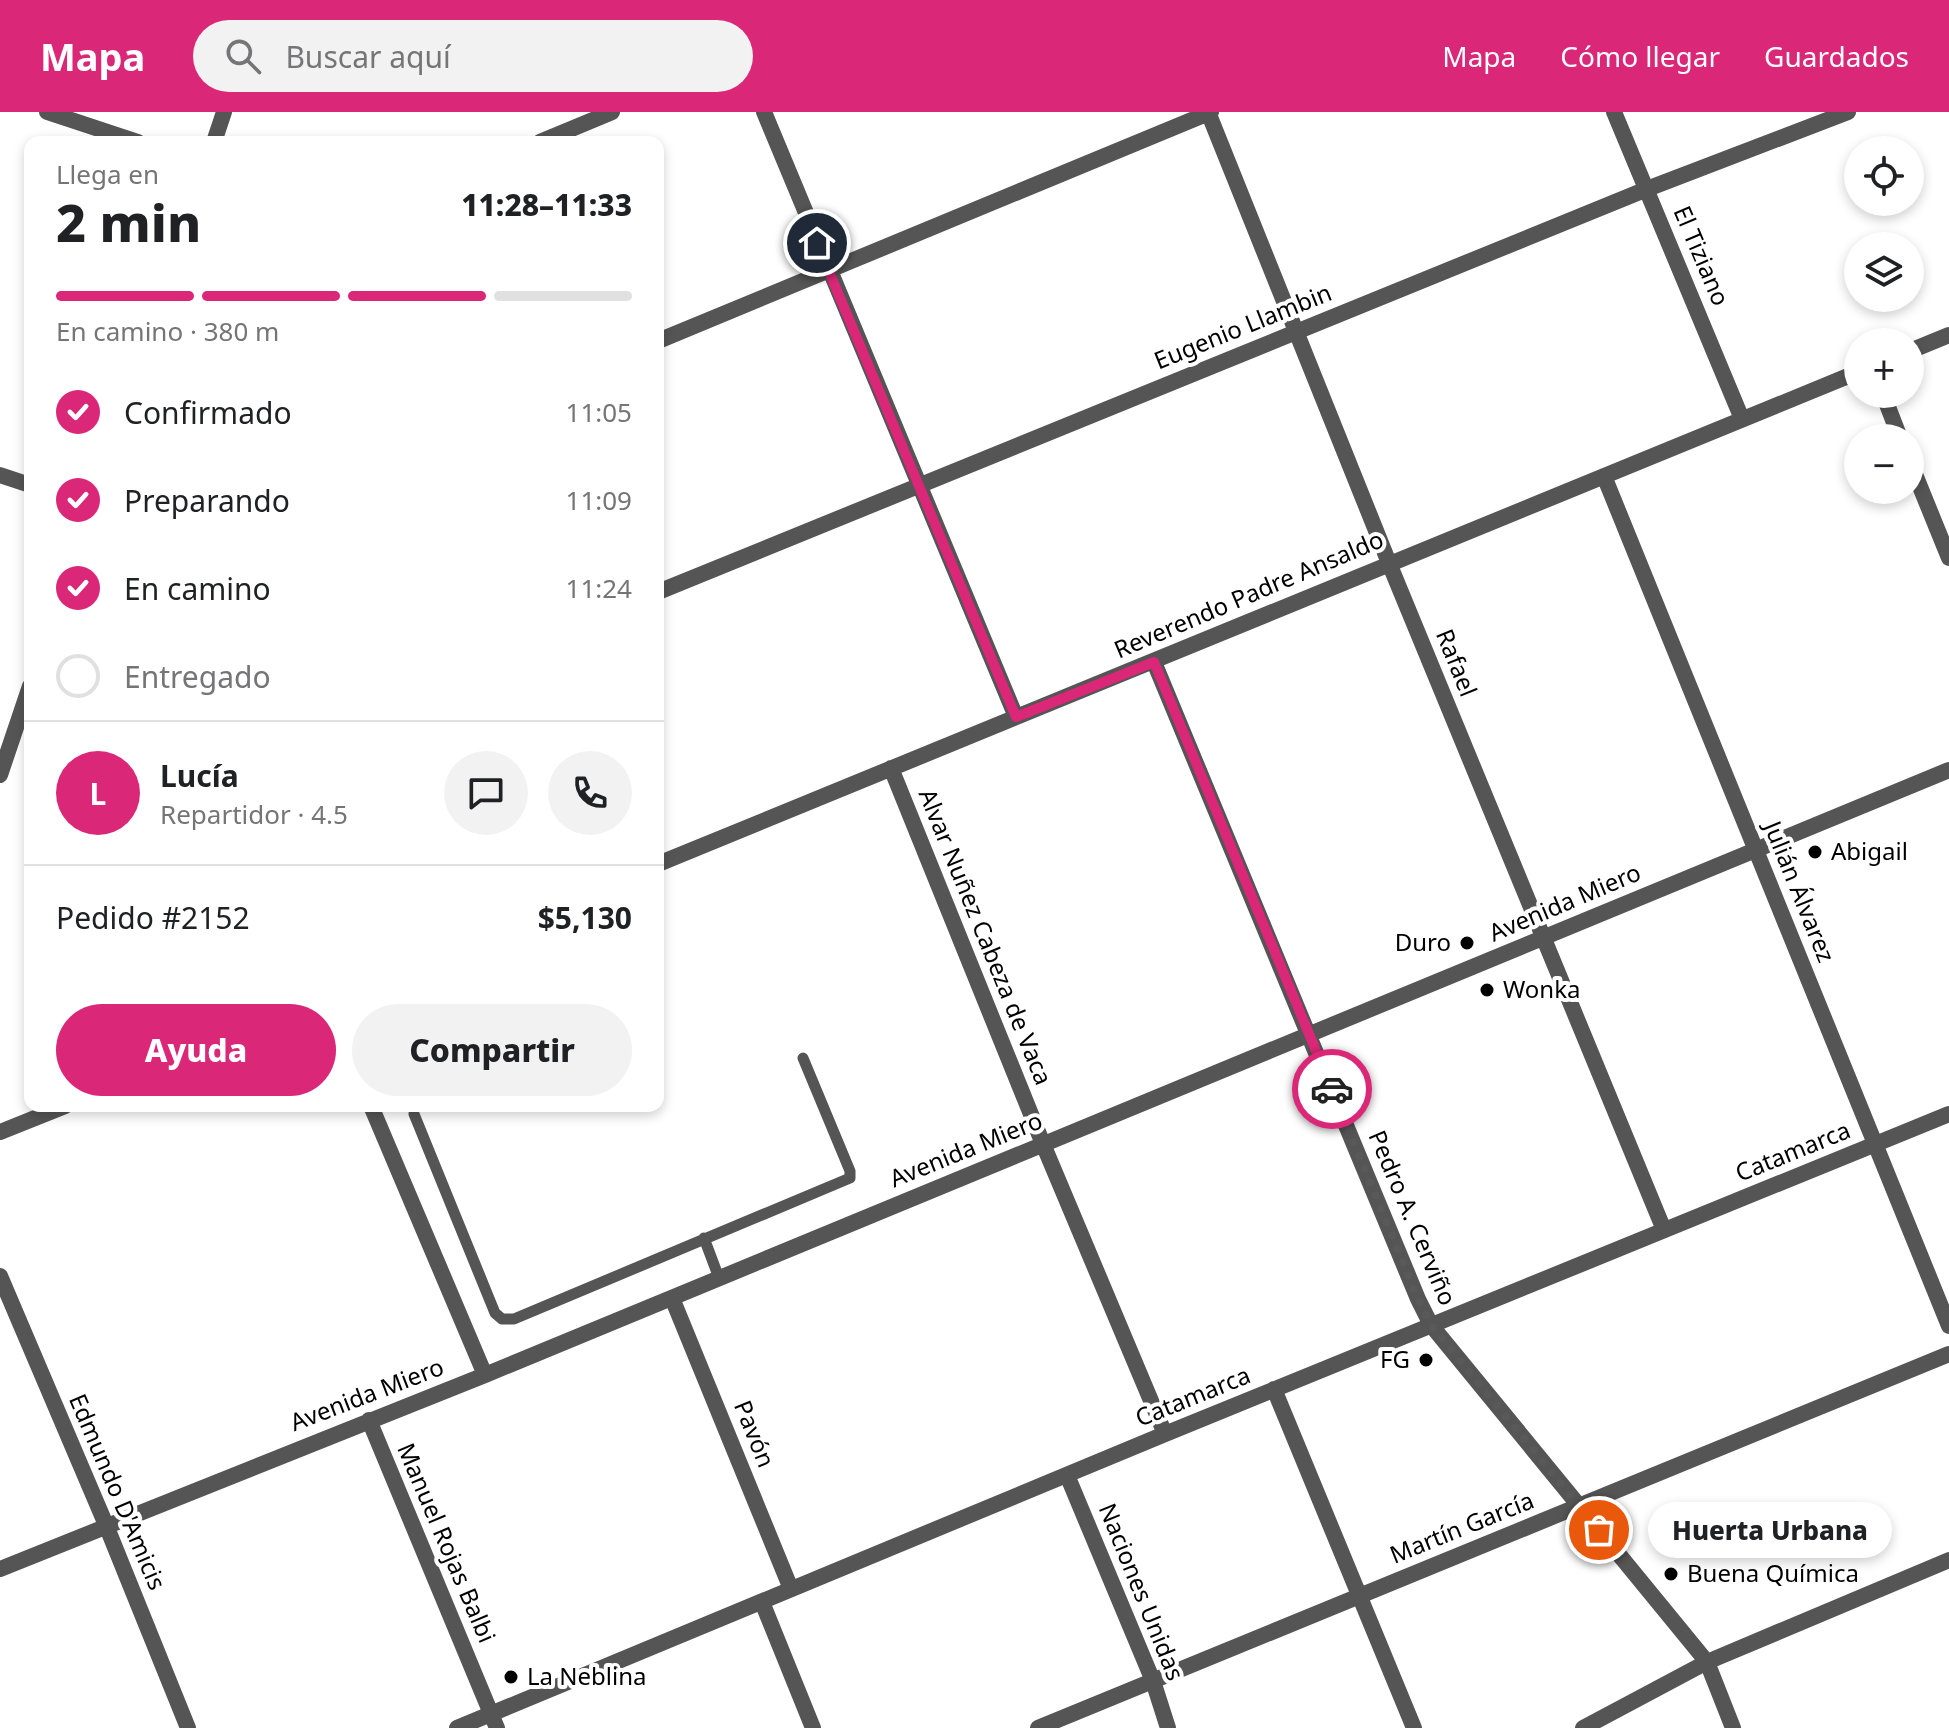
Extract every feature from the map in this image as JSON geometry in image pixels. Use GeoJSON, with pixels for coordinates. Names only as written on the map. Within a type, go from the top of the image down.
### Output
{"type":"FeatureCollection","features":[{"type":"Feature","properties":{"kind":"street"},"geometry":{"type":"LineString","coordinates":[[47,112],[120,136]]}},
{"type":"Feature","properties":{"kind":"street"},"geometry":{"type":"LineString","coordinates":[[216,136],[224,112]]}},
{"type":"Feature","properties":{"kind":"street"},"geometry":{"type":"LineString","coordinates":[[554,136],[612,112]]}},
{"type":"Feature","properties":{"kind":"street"},"geometry":{"type":"LineString","coordinates":[[764,112],[1016,717]]}},
{"type":"Feature","properties":{"kind":"street"},"geometry":{"type":"LineString","coordinates":[[664,338],[1209,112]]}},
{"type":"Feature","properties":{"kind":"street","name":"Rafael"},"geometry":{"type":"LineString","coordinates":[[1209,112],[1389,563],[1664,1230]]}},
{"type":"Feature","properties":{"kind":"street","name":"El Tiziano"},"geometry":{"type":"LineString","coordinates":[[1614,112],[1742,419]]}},
{"type":"Feature","properties":{"kind":"street","name":"Eugenio Llambin"},"geometry":{"type":"LineString","coordinates":[[664,590],[1647,189],[1848,112]]}},
{"type":"Feature","properties":{"kind":"street"},"geometry":{"type":"LineString","coordinates":[[1924,345],[1949,335]]}},
{"type":"Feature","properties":{"kind":"street","name":"Reverendo Padre Ansaldo"},"geometry":{"type":"LineString","coordinates":[[664,862],[1844,378]]}},
{"type":"Feature","properties":{"kind":"street"},"geometry":{"type":"LineString","coordinates":[[0,475],[24,483]]}},
{"type":"Feature","properties":{"kind":"street","name":"Julián Álvarez"},"geometry":{"type":"LineString","coordinates":[[1604,476],[1949,1326]]}},
{"type":"Feature","properties":{"kind":"street"},"geometry":{"type":"LineString","coordinates":[[1924,496],[1949,558]]}},
{"type":"Feature","properties":{"kind":"street","name":"Pedro A. Cerviño"},"geometry":{"type":"LineString","coordinates":[[1154,662],[1431,1325],[1707,1662],[1733,1728]]}},
{"type":"Feature","properties":{"kind":"street"},"geometry":{"type":"LineString","coordinates":[[0,775],[24,704]]}},
{"type":"Feature","properties":{"kind":"street","name":"Alvar Nuñez Cabeza de Vaca"},"geometry":{"type":"LineString","coordinates":[[891,768],[1043,1144],[1165,1434]]}},
{"type":"Feature","properties":{"kind":"street","name":"Avenida Miero"},"geometry":{"type":"LineString","coordinates":[[0,1569],[485,1375],[1949,770]]}},
{"type":"Feature","properties":{"kind":"street"},"geometry":{"type":"LineString","coordinates":[[0,1132],[50,1112]]}},
{"type":"Feature","properties":{"kind":"street"},"geometry":{"type":"LineString","coordinates":[[374,1112],[485,1375]]}},
{"type":"Feature","properties":{"kind":"street","name":"Catamarca"},"geometry":{"type":"LineString","coordinates":[[457,1728],[494,1721],[791,1589],[1949,1114]]}},
{"type":"Feature","properties":{"kind":"street","name":"Edmundo D'Amicis"},"geometry":{"type":"LineString","coordinates":[[0,1276],[188,1728]]}},
{"type":"Feature","properties":{"kind":"street","name":"Pavón"},"geometry":{"type":"LineString","coordinates":[[672,1298],[791,1589]]}},
{"type":"Feature","properties":{"kind":"street","name":"Martín García"},"geometry":{"type":"LineString","coordinates":[[1038,1728],[1949,1354]]}},
{"type":"Feature","properties":{"kind":"street"},"geometry":{"type":"LineString","coordinates":[[1274,1389],[1414,1728]]}},
{"type":"Feature","properties":{"kind":"street","name":"Manuel Rojas Balbi"},"geometry":{"type":"LineString","coordinates":[[369,1420],[494,1721]]}},
{"type":"Feature","properties":{"kind":"street","name":"Naciones Unidas"},"geometry":{"type":"LineString","coordinates":[[1067,1475],[1153,1681],[1168,1728]]}},
{"type":"Feature","properties":{"kind":"street"},"geometry":{"type":"LineString","coordinates":[[1583,1728],[1707,1662],[1949,1560]]}},
{"type":"Feature","properties":{"kind":"street"},"geometry":{"type":"LineString","coordinates":[[762,1602],[813,1728]]}},
{"type":"Feature","properties":{"kind":"lane"},"geometry":{"type":"LineString","coordinates":[[414,1114],[495,1313],[502,1319],[514,1319],[850,1178],[850,1171],[803,1058]]}},
{"type":"Feature","properties":{"kind":"lane"},"geometry":{"type":"LineString","coordinates":[[704,1238],[719,1278]]}},
{"type":"Feature","properties":{"kind":"way so far"},"geometry":{"type":"LineString","coordinates":[[1332,1089],[1431,1325],[1599,1530]]}},
{"type":"Feature","properties":{"kind":"place","name":"Abigail"},"geometry":{"type":"Point","coordinates":[1815,852]}},
{"type":"Feature","properties":{"kind":"place","name":"Duro"},"geometry":{"type":"Point","coordinates":[1467,943]}},
{"type":"Feature","properties":{"kind":"place","name":"Wonka"},"geometry":{"type":"Point","coordinates":[1487,990]}},
{"type":"Feature","properties":{"kind":"place","name":"FG"},"geometry":{"type":"Point","coordinates":[1426,1360]}},
{"type":"Feature","properties":{"kind":"place","name":"Huerta Urbana"},"geometry":{"type":"Point","coordinates":[1599,1530]}},
{"type":"Feature","properties":{"kind":"place","name":"Buena Química"},"geometry":{"type":"Point","coordinates":[1671,1574]}},
{"type":"Feature","properties":{"kind":"place","name":"La Neblina"},"geometry":{"type":"Point","coordinates":[511,1677]}},
{"type":"Feature","properties":{"kind":"route"},"geometry":{"type":"LineString","coordinates":[[817,243],[1016,717],[1154,662],[1332,1089]]}}]}
